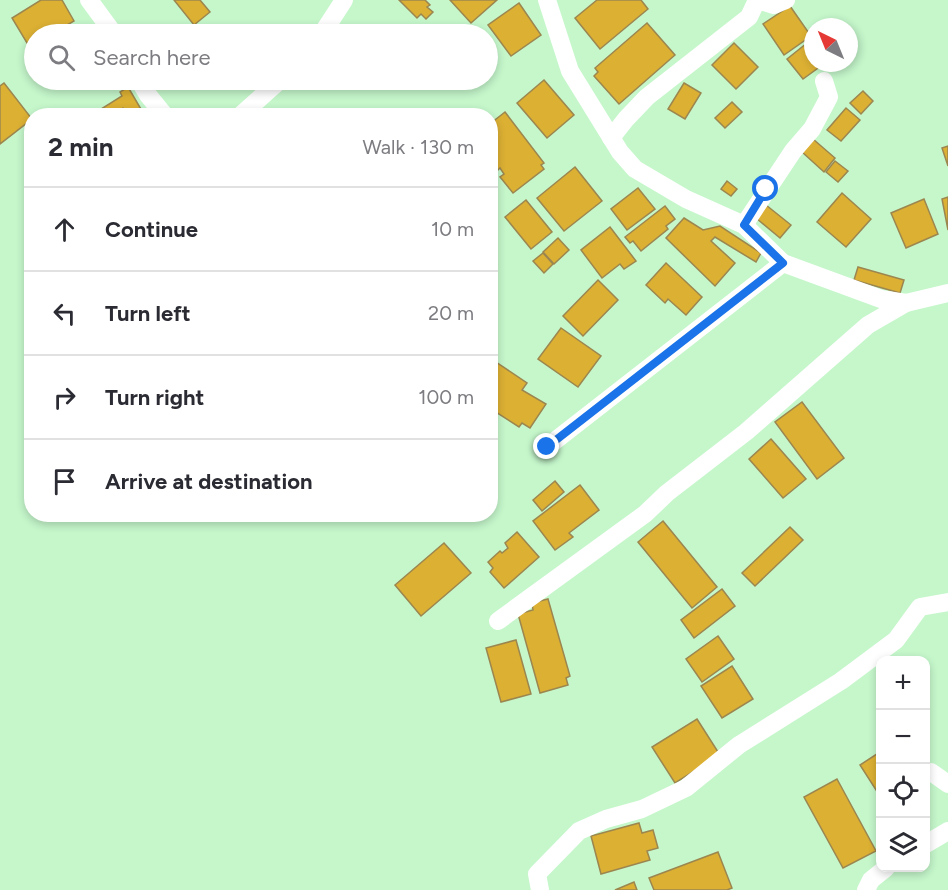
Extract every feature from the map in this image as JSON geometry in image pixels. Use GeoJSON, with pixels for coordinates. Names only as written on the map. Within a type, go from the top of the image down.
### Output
{"type":"FeatureCollection","features":[{"type":"Feature","properties":{"kind":"street"},"geometry":{"type":"LineString","coordinates":[[89,0],[107,24]]}},
{"type":"Feature","properties":{"kind":"street"},"geometry":{"type":"LineString","coordinates":[[547,0],[570,71],[620,152],[634,169],[686,199],[744,225],[783,263],[881,299],[906,303]]}},
{"type":"Feature","properties":{"kind":"street"},"geometry":{"type":"LineString","coordinates":[[611,138],[647,97],[749,17],[757,0],[774,5],[786,0]]}},
{"type":"Feature","properties":{"kind":"street"},"geometry":{"type":"LineString","coordinates":[[327,24],[336,5]]}},
{"type":"Feature","properties":{"kind":"street"},"geometry":{"type":"LineString","coordinates":[[744,225],[793,151],[812,129],[829,98],[824,81]]}},
{"type":"Feature","properties":{"kind":"street"},"geometry":{"type":"LineString","coordinates":[[145,90],[159,108]]}},
{"type":"Feature","properties":{"kind":"street"},"geometry":{"type":"LineString","coordinates":[[249,108],[269,90]]}},
{"type":"Feature","properties":{"kind":"street"},"geometry":{"type":"LineString","coordinates":[[547,447],[783,263]]}},
{"type":"Feature","properties":{"kind":"street"},"geometry":{"type":"LineString","coordinates":[[498,621],[645,514],[667,493],[746,432],[868,325],[906,303],[948,293]]}},
{"type":"Feature","properties":{"kind":"street"},"geometry":{"type":"LineString","coordinates":[[540,890],[537,874],[579,831],[606,819],[642,809],[686,788],[739,745],[841,681],[896,640],[920,607],[948,602]]}},
{"type":"Feature","properties":{"kind":"street"},"geometry":{"type":"LineString","coordinates":[[931,772],[948,784]]}},
{"type":"Feature","properties":{"kind":"street"},"geometry":{"type":"LineString","coordinates":[[930,842],[948,831]]}},
{"type":"Feature","properties":{"kind":"street"},"geometry":{"type":"LineString","coordinates":[[866,890],[871,880],[880,872]]}},
{"type":"Feature","properties":{"kind":"building"},"geometry":{"type":"Polygon","coordinates":[[[41,0],[62,0],[74,21],[69,24],[24,24],[24,38],[12,18],[41,0]]]}},
{"type":"Feature","properties":{"kind":"building"},"geometry":{"type":"Polygon","coordinates":[[[174,0],[200,0],[210,12],[193,24],[174,0]]]}},
{"type":"Feature","properties":{"kind":"building"},"geometry":{"type":"Polygon","coordinates":[[[399,0],[425,0],[430,5],[427,7],[433,12],[426,19],[421,14],[417,18],[399,0]]]}},
{"type":"Feature","properties":{"kind":"building"},"geometry":{"type":"Polygon","coordinates":[[[450,0],[497,0],[471,23],[450,0]]]}},
{"type":"Feature","properties":{"kind":"building"},"geometry":{"type":"Polygon","coordinates":[[[597,0],[641,0],[648,9],[600,49],[575,18],[597,0]]]}},
{"type":"Feature","properties":{"kind":"building"},"geometry":{"type":"Polygon","coordinates":[[[519,3],[541,35],[511,56],[498,38],[498,24],[489,24],[519,3]]]}},
{"type":"Feature","properties":{"kind":"building"},"geometry":{"type":"Polygon","coordinates":[[[790,6],[804,26],[804,41],[784,55],[763,24],[790,6]]]}},
{"type":"Feature","properties":{"kind":"building"},"geometry":{"type":"Polygon","coordinates":[[[647,23],[675,55],[619,104],[594,76],[598,72],[595,68],[647,23]]]}},
{"type":"Feature","properties":{"kind":"building"},"geometry":{"type":"Polygon","coordinates":[[[734,43],[758,67],[736,89],[712,65],[734,43]]]}},
{"type":"Feature","properties":{"kind":"building"},"geometry":{"type":"Polygon","coordinates":[[[804,45],[804,72],[813,72],[803,79],[787,59],[804,45]]]}},
{"type":"Feature","properties":{"kind":"building"},"geometry":{"type":"Polygon","coordinates":[[[544,80],[574,115],[547,138],[517,103],[544,80]]]}},
{"type":"Feature","properties":{"kind":"building"},"geometry":{"type":"Polygon","coordinates":[[[4,83],[24,109],[24,125],[0,144],[0,86],[4,83]]]}},
{"type":"Feature","properties":{"kind":"building"},"geometry":{"type":"Polygon","coordinates":[[[684,83],[701,93],[685,119],[668,109],[684,83]]]}},
{"type":"Feature","properties":{"kind":"building"},"geometry":{"type":"Polygon","coordinates":[[[130,90],[140,108],[103,108],[122,96],[120,92],[130,90]]]}},
{"type":"Feature","properties":{"kind":"building"},"geometry":{"type":"Polygon","coordinates":[[[863,91],[873,101],[861,114],[850,103],[863,91]]]}},
{"type":"Feature","properties":{"kind":"building"},"geometry":{"type":"Polygon","coordinates":[[[732,102],[742,112],[725,128],[715,118],[732,102]]]}},
{"type":"Feature","properties":{"kind":"building"},"geometry":{"type":"Polygon","coordinates":[[[846,108],[860,120],[841,141],[827,130],[846,108]]]}},
{"type":"Feature","properties":{"kind":"building"},"geometry":{"type":"Polygon","coordinates":[[[505,112],[544,163],[541,165],[544,169],[513,193],[500,177],[504,174],[500,168],[498,170],[498,118],[505,112]]]}},
{"type":"Feature","properties":{"kind":"building"},"geometry":{"type":"Polygon","coordinates":[[[813,139],[835,158],[824,172],[802,152],[813,139]]]}},
{"type":"Feature","properties":{"kind":"building"},"geometry":{"type":"Polygon","coordinates":[[[948,146],[948,166],[942,148],[948,146]]]}},
{"type":"Feature","properties":{"kind":"building"},"geometry":{"type":"Polygon","coordinates":[[[835,161],[848,171],[838,182],[826,172],[835,161]]]}},
{"type":"Feature","properties":{"kind":"building"},"geometry":{"type":"Polygon","coordinates":[[[575,167],[602,201],[564,231],[537,198],[575,167]]]}},
{"type":"Feature","properties":{"kind":"building"},"geometry":{"type":"Polygon","coordinates":[[[727,181],[737,189],[731,196],[721,189],[727,181]]]}},
{"type":"Feature","properties":{"kind":"building"},"geometry":{"type":"Polygon","coordinates":[[[638,188],[655,209],[627,230],[611,209],[638,188]]]}},
{"type":"Feature","properties":{"kind":"building"},"geometry":{"type":"Polygon","coordinates":[[[842,193],[871,219],[846,247],[817,222],[842,193]]]}},
{"type":"Feature","properties":{"kind":"building"},"geometry":{"type":"Polygon","coordinates":[[[948,197],[948,230],[942,199],[948,197]]]}},
{"type":"Feature","properties":{"kind":"building"},"geometry":{"type":"Polygon","coordinates":[[[924,199],[938,234],[906,248],[891,213],[924,199]]]}},
{"type":"Feature","properties":{"kind":"building"},"geometry":{"type":"Polygon","coordinates":[[[526,200],[552,232],[531,249],[505,217],[526,200]]]}},
{"type":"Feature","properties":{"kind":"building"},"geometry":{"type":"Polygon","coordinates":[[[766,205],[791,225],[780,238],[756,218],[766,205]]]}},
{"type":"Feature","properties":{"kind":"building"},"geometry":{"type":"Polygon","coordinates":[[[665,206],[675,219],[666,226],[668,229],[641,251],[633,241],[630,243],[625,237],[665,206]]]}},
{"type":"Feature","properties":{"kind":"building"},"geometry":{"type":"Polygon","coordinates":[[[684,218],[703,230],[720,226],[761,253],[756,262],[715,237],[711,241],[735,263],[715,286],[666,238],[684,218]]]}},
{"type":"Feature","properties":{"kind":"building"},"geometry":{"type":"Polygon","coordinates":[[[610,227],[636,261],[624,269],[620,264],[602,278],[581,250],[610,227]]]}},
{"type":"Feature","properties":{"kind":"building"},"geometry":{"type":"Polygon","coordinates":[[[558,238],[569,250],[554,264],[543,252],[558,238]]]}},
{"type":"Feature","properties":{"kind":"building"},"geometry":{"type":"Polygon","coordinates":[[[543,253],[553,264],[544,273],[533,261],[543,253]]]}},
{"type":"Feature","properties":{"kind":"building"},"geometry":{"type":"Polygon","coordinates":[[[666,263],[702,297],[686,315],[668,299],[665,303],[646,285],[666,263]]]}},
{"type":"Feature","properties":{"kind":"building"},"geometry":{"type":"Polygon","coordinates":[[[858,267],[904,280],[900,293],[854,280],[858,267]]]}},
{"type":"Feature","properties":{"kind":"building"},"geometry":{"type":"Polygon","coordinates":[[[598,280],[618,300],[583,336],[563,316],[598,280]]]}},
{"type":"Feature","properties":{"kind":"building"},"geometry":{"type":"Polygon","coordinates":[[[561,328],[601,356],[578,387],[538,359],[561,328]]]}},
{"type":"Feature","properties":{"kind":"building"},"geometry":{"type":"Polygon","coordinates":[[[498,363],[527,383],[522,390],[546,404],[530,428],[522,423],[519,427],[498,414],[498,363]]]}},
{"type":"Feature","properties":{"kind":"building"},"geometry":{"type":"Polygon","coordinates":[[[802,402],[844,458],[817,479],[775,422],[802,402]]]}},
{"type":"Feature","properties":{"kind":"building"},"geometry":{"type":"Polygon","coordinates":[[[771,439],[806,479],[783,498],[749,459],[771,439]]]}},
{"type":"Feature","properties":{"kind":"building"},"geometry":{"type":"Polygon","coordinates":[[[555,481],[564,492],[542,511],[533,500],[555,481]]]}},
{"type":"Feature","properties":{"kind":"building"},"geometry":{"type":"Polygon","coordinates":[[[580,485],[599,510],[569,533],[573,537],[555,550],[533,521],[580,485]]]}},
{"type":"Feature","properties":{"kind":"building"},"geometry":{"type":"Polygon","coordinates":[[[663,521],[717,587],[692,608],[638,542],[663,521]]]}},
{"type":"Feature","properties":{"kind":"building"},"geometry":{"type":"Polygon","coordinates":[[[790,527],[803,540],[755,586],[742,573],[790,527]]]}},
{"type":"Feature","properties":{"kind":"building"},"geometry":{"type":"Polygon","coordinates":[[[517,532],[539,557],[504,588],[490,572],[493,568],[488,562],[500,551],[502,553],[508,548],[505,543],[517,532]]]}},
{"type":"Feature","properties":{"kind":"building"},"geometry":{"type":"Polygon","coordinates":[[[444,543],[471,573],[421,616],[395,585],[444,543]]]}},
{"type":"Feature","properties":{"kind":"building"},"geometry":{"type":"Polygon","coordinates":[[[722,589],[735,606],[694,638],[681,620],[722,589]]]}},
{"type":"Feature","properties":{"kind":"building"},"geometry":{"type":"Polygon","coordinates":[[[548,599],[570,676],[566,678],[568,685],[540,693],[518,614],[533,610],[532,603],[548,599]]]}},
{"type":"Feature","properties":{"kind":"building"},"geometry":{"type":"Polygon","coordinates":[[[718,636],[734,659],[702,682],[686,659],[718,636]]]}},
{"type":"Feature","properties":{"kind":"building"},"geometry":{"type":"Polygon","coordinates":[[[516,640],[531,694],[501,702],[486,648],[516,640]]]}},
{"type":"Feature","properties":{"kind":"building"},"geometry":{"type":"Polygon","coordinates":[[[732,666],[753,699],[722,718],[701,686],[732,666]]]}},
{"type":"Feature","properties":{"kind":"building"},"geometry":{"type":"Polygon","coordinates":[[[697,719],[720,755],[675,783],[652,747],[697,719]]]}},
{"type":"Feature","properties":{"kind":"building"},"geometry":{"type":"Polygon","coordinates":[[[876,755],[876,790],[860,765],[876,755]]]}},
{"type":"Feature","properties":{"kind":"building"},"geometry":{"type":"Polygon","coordinates":[[[837,779],[876,851],[843,868],[804,797],[837,779]]]}},
{"type":"Feature","properties":{"kind":"building"},"geometry":{"type":"Polygon","coordinates":[[[639,823],[642,833],[653,830],[658,848],[647,851],[650,860],[601,874],[591,836],[639,823]]]}},
{"type":"Feature","properties":{"kind":"building"},"geometry":{"type":"Polygon","coordinates":[[[718,852],[732,888],[727,890],[654,890],[649,878],[718,852]]]}},
{"type":"Feature","properties":{"kind":"building"},"geometry":{"type":"Polygon","coordinates":[[[634,882],[637,890],[615,890],[634,882]]]}},
{"type":"Feature","properties":{"kind":"route"},"geometry":{"type":"LineString","coordinates":[[547,447],[783,263],[744,225],[766,189]]}}]}
